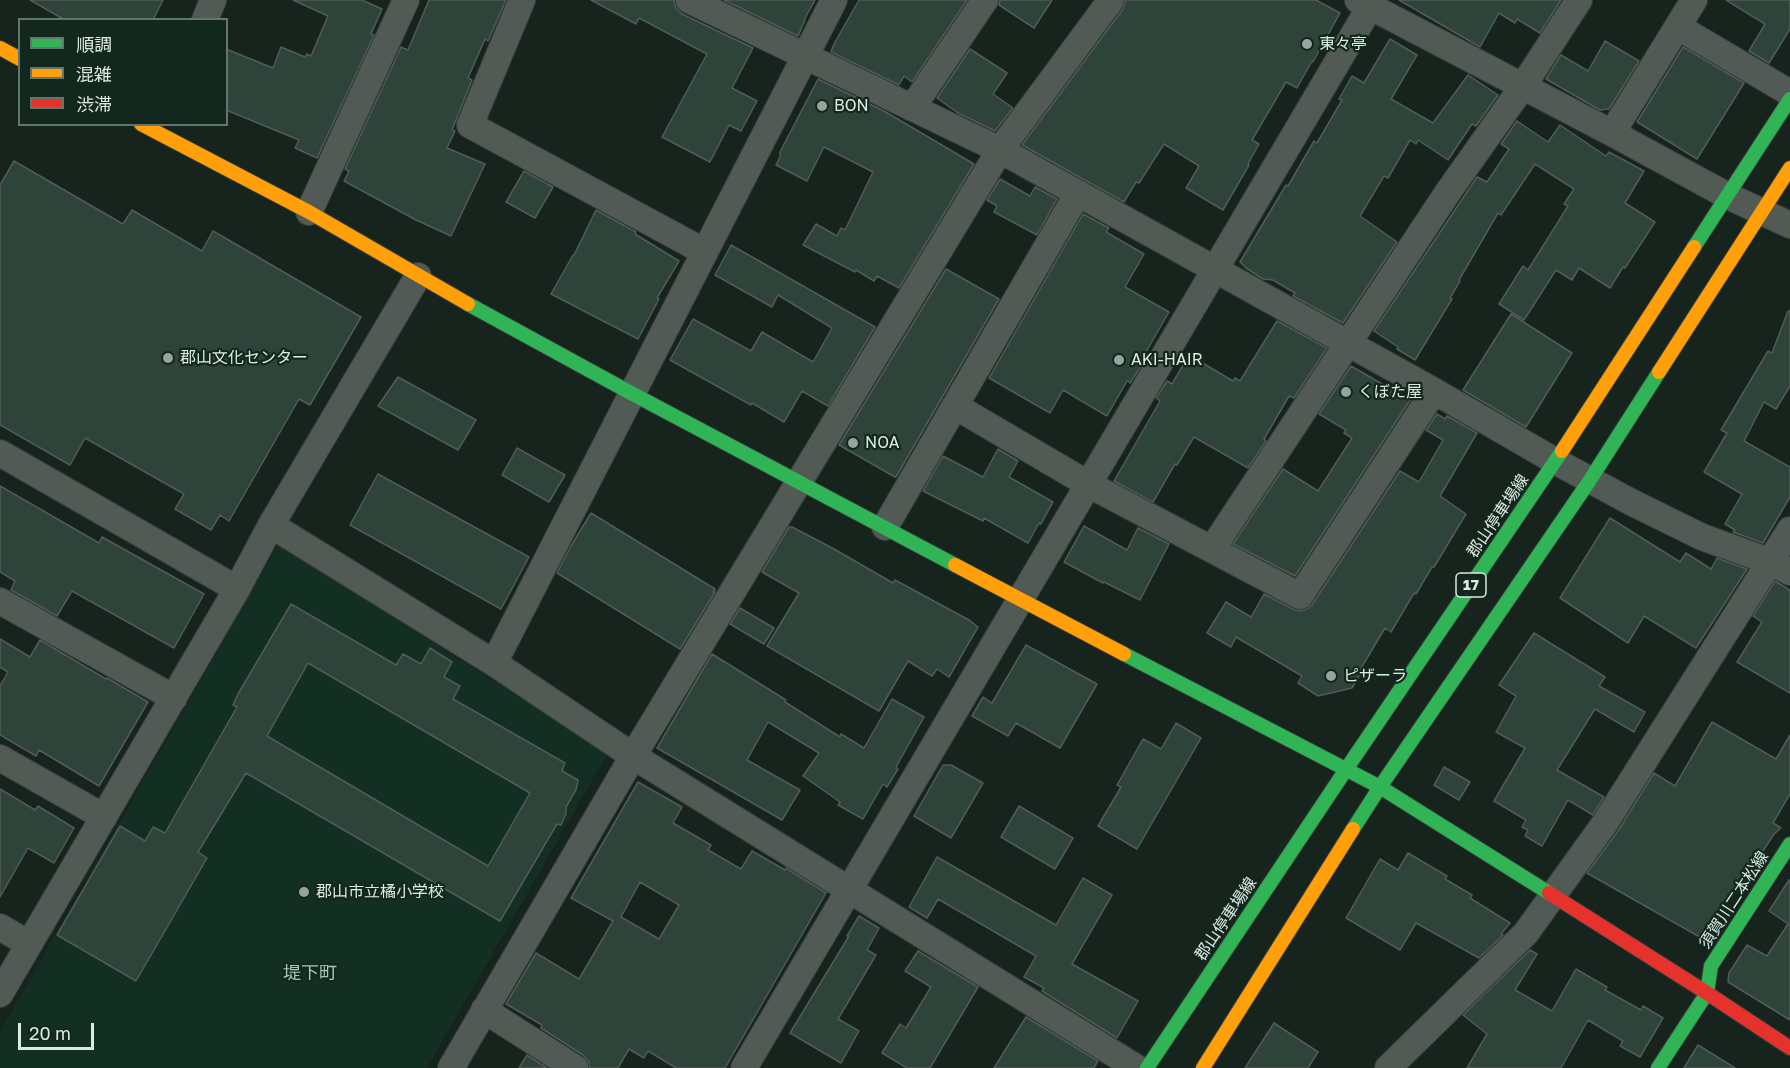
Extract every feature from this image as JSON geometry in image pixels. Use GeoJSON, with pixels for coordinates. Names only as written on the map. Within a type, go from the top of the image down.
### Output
{"type":"FeatureCollection","features":[{"type":"Feature","properties":{"kind":"main road"},"geometry":{"type":"LineString","coordinates":[[0,48],[18,57]]}},
{"type":"Feature","properties":{"kind":"main road","name":"郡山停車場線"},"geometry":{"type":"LineString","coordinates":[[1147,1068],[1555,461],[1790,99]]}},
{"type":"Feature","properties":{"kind":"main road"},"geometry":{"type":"LineString","coordinates":[[152,127],[309,212],[418,276],[631,393],[1020,600],[1347,768],[1707,993],[1790,1048]]}},
{"type":"Feature","properties":{"kind":"main road","name":"17"},"geometry":{"type":"LineString","coordinates":[[1203,1068],[1380,787],[1590,480],[1790,168]]}},
{"type":"Feature","properties":{"kind":"main road","name":"須賀川二本松線"},"geometry":{"type":"LineString","coordinates":[[1658,1068],[1707,993],[1711,966],[1790,844]]}},
{"type":"Feature","properties":{"kind":"street"},"geometry":{"type":"LineString","coordinates":[[206,18],[213,0]]}},
{"type":"Feature","properties":{"kind":"street"},"geometry":{"type":"LineString","coordinates":[[309,212],[406,0]]}},
{"type":"Feature","properties":{"kind":"street"},"geometry":{"type":"LineString","coordinates":[[522,0],[470,124],[705,252]]}},
{"type":"Feature","properties":{"kind":"street"},"geometry":{"type":"LineString","coordinates":[[689,0],[1000,150],[1590,480],[1702,537],[1780,567]]}},
{"type":"Feature","properties":{"kind":"street"},"geometry":{"type":"LineString","coordinates":[[494,663],[834,0]]}},
{"type":"Feature","properties":{"kind":"street"},"geometry":{"type":"LineString","coordinates":[[912,108],[985,0]]}},
{"type":"Feature","properties":{"kind":"street"},"geometry":{"type":"LineString","coordinates":[[450,1068],[633,756],[1000,150],[1111,0]]}},
{"type":"Feature","properties":{"kind":"street"},"geometry":{"type":"LineString","coordinates":[[1212,549],[1448,192],[1523,86],[1579,0]]}},
{"type":"Feature","properties":{"kind":"street"},"geometry":{"type":"LineString","coordinates":[[1612,133],[1694,0]]}},
{"type":"Feature","properties":{"kind":"street"},"geometry":{"type":"LineString","coordinates":[[744,1068],[1215,269],[1367,2],[1728,196],[1790,225]]}},
{"type":"Feature","properties":{"kind":"street"},"geometry":{"type":"LineString","coordinates":[[1677,27],[1790,93]]}},
{"type":"Feature","properties":{"kind":"street"},"geometry":{"type":"LineString","coordinates":[[885,527],[1078,193]]}},
{"type":"Feature","properties":{"kind":"street"},"geometry":{"type":"LineString","coordinates":[[0,994],[418,276]]}},
{"type":"Feature","properties":{"kind":"street"},"geometry":{"type":"LineString","coordinates":[[955,406],[1089,484],[1300,596],[1434,391]]}},
{"type":"Feature","properties":{"kind":"street"},"geometry":{"type":"LineString","coordinates":[[0,453],[237,589]]}},
{"type":"Feature","properties":{"kind":"street"},"geometry":{"type":"LineString","coordinates":[[271,525],[494,663],[633,756],[1137,1068]]}},
{"type":"Feature","properties":{"kind":"street"},"geometry":{"type":"LineString","coordinates":[[1388,1068],[1526,933],[1605,823],[1780,567],[1790,530]]}},
{"type":"Feature","properties":{"kind":"street"},"geometry":{"type":"LineString","coordinates":[[0,601],[174,698]]}},
{"type":"Feature","properties":{"kind":"street"},"geometry":{"type":"LineString","coordinates":[[0,758],[104,817]]}},
{"type":"Feature","properties":{"kind":"street"},"geometry":{"type":"LineString","coordinates":[[0,927],[29,944]]}},
{"type":"Feature","properties":{"kind":"street"},"geometry":{"type":"LineString","coordinates":[[484,1011],[575,1068]]}},
{"type":"Feature","properties":{"kind":"shaded area","name":"郡山市立橘小学校"},"geometry":{"type":"Polygon","coordinates":[[[278,545],[608,753],[427,1068],[0,1068],[0,1032],[278,545]]]}},
{"type":"Feature","properties":{"kind":"building"},"geometry":{"type":"Polygon","coordinates":[[[30,0],[163,0],[154,18],[62,18],[30,0]]]}},
{"type":"Feature","properties":{"kind":"building"},"geometry":{"type":"Polygon","coordinates":[[[293,0],[362,0],[382,9],[371,34],[374,35],[317,158],[295,148],[299,140],[228,111],[228,50],[273,68],[281,47],[305,57],[307,54],[311,56],[328,16],[293,0]]]}},
{"type":"Feature","properties":{"kind":"building"},"geometry":{"type":"Polygon","coordinates":[[[429,0],[506,0],[468,78],[472,80],[447,148],[485,164],[451,236],[344,181],[349,171],[345,169],[401,47],[408,50],[429,0]]]}},
{"type":"Feature","properties":{"kind":"building"},"geometry":{"type":"Polygon","coordinates":[[[591,0],[674,0],[676,8],[682,14],[753,48],[732,88],[757,101],[741,131],[729,125],[710,162],[662,137],[707,54],[639,18],[636,24],[591,0]]]}},
{"type":"Feature","properties":{"kind":"building"},"geometry":{"type":"Polygon","coordinates":[[[724,0],[815,0],[798,36],[724,0]]]}},
{"type":"Feature","properties":{"kind":"building"},"geometry":{"type":"Polygon","coordinates":[[[859,0],[967,0],[912,82],[904,76],[899,85],[831,52],[859,0]]]}},
{"type":"Feature","properties":{"kind":"building"},"geometry":{"type":"Polygon","coordinates":[[[1000,0],[1052,0],[1034,28],[999,5],[1000,0]]]}},
{"type":"Feature","properties":{"kind":"building"},"geometry":{"type":"Polygon","coordinates":[[[1126,0],[1316,0],[1340,13],[1297,88],[1286,82],[1252,140],[1259,144],[1223,210],[1186,188],[1199,166],[1164,144],[1124,202],[1022,145],[1123,9],[1126,0]]]}},
{"type":"Feature","properties":{"kind":"building"},"geometry":{"type":"Polygon","coordinates":[[[1399,0],[1561,0],[1540,33],[1517,19],[1515,23],[1499,13],[1480,47],[1399,0]]]}},
{"type":"Feature","properties":{"kind":"building"},"geometry":{"type":"Polygon","coordinates":[[[1726,0],[1790,0],[1790,29],[1769,63],[1749,51],[1765,24],[1726,0]]]}},
{"type":"Feature","properties":{"kind":"building"},"geometry":{"type":"Polygon","coordinates":[[[1390,39],[1417,55],[1391,99],[1433,123],[1468,75],[1498,95],[1476,126],[1472,124],[1448,160],[1418,140],[1416,144],[1410,140],[1388,178],[1384,176],[1360,216],[1397,242],[1343,323],[1293,296],[1295,293],[1273,280],[1263,279],[1240,262],[1314,141],[1317,143],[1342,100],[1339,99],[1352,76],[1364,83],[1390,39]]]}},
{"type":"Feature","properties":{"kind":"building"},"geometry":{"type":"Polygon","coordinates":[[[1605,41],[1639,61],[1609,109],[1600,110],[1546,79],[1561,55],[1588,71],[1605,41]]]}},
{"type":"Feature","properties":{"kind":"building"},"geometry":{"type":"Polygon","coordinates":[[[1683,47],[1744,83],[1697,159],[1637,122],[1683,47]]]}},
{"type":"Feature","properties":{"kind":"building"},"geometry":{"type":"Polygon","coordinates":[[[970,49],[1007,73],[993,94],[1013,108],[995,131],[958,113],[937,98],[970,49]]]}},
{"type":"Feature","properties":{"kind":"building"},"geometry":{"type":"Polygon","coordinates":[[[818,79],[884,111],[974,164],[899,288],[877,276],[874,281],[803,245],[816,224],[837,236],[841,228],[845,230],[873,172],[824,147],[807,181],[776,165],[780,152],[818,79]]]}},
{"type":"Feature","properties":{"kind":"building"},"geometry":{"type":"Polygon","coordinates":[[[1517,121],[1548,142],[1560,125],[1606,156],[1609,152],[1644,171],[1625,203],[1655,222],[1610,288],[1579,268],[1572,280],[1556,270],[1524,320],[1499,304],[1523,266],[1528,270],[1568,206],[1564,204],[1574,189],[1535,164],[1501,215],[1498,213],[1459,280],[1450,298],[1452,299],[1415,360],[1374,331],[1477,177],[1487,182],[1509,149],[1501,144],[1517,121]]]}},
{"type":"Feature","properties":{"kind":"building","name":"郡山文化センター"},"geometry":{"type":"Polygon","coordinates":[[[14,161],[123,224],[132,210],[202,251],[213,231],[361,317],[310,405],[299,399],[229,521],[220,515],[211,530],[175,509],[184,494],[85,438],[70,465],[0,425],[0,185],[14,161]]]}},
{"type":"Feature","properties":{"kind":"building"},"geometry":{"type":"Polygon","coordinates":[[[524,171],[553,187],[535,218],[506,202],[524,171]]]}},
{"type":"Feature","properties":{"kind":"building"},"geometry":{"type":"Polygon","coordinates":[[[1000,179],[1030,196],[1035,187],[1057,199],[1037,235],[994,212],[997,206],[987,200],[1000,179]]]}},
{"type":"Feature","properties":{"kind":"building"},"geometry":{"type":"Polygon","coordinates":[[[596,210],[636,232],[635,234],[679,261],[657,298],[659,299],[638,339],[551,294],[574,255],[596,210]]]}},
{"type":"Feature","properties":{"kind":"building"},"geometry":{"type":"Polygon","coordinates":[[[1083,214],[1109,228],[1106,232],[1144,254],[1125,287],[1169,312],[1139,364],[1141,366],[1130,383],[1127,381],[1107,416],[1063,390],[1050,413],[989,378],[1083,214]]]}},
{"type":"Feature","properties":{"kind":"building"},"geometry":{"type":"Polygon","coordinates":[[[731,245],[875,327],[828,406],[802,391],[784,422],[670,360],[693,319],[751,351],[762,332],[813,362],[832,328],[778,295],[772,307],[715,275],[731,245]]]}},
{"type":"Feature","properties":{"kind":"building"},"geometry":{"type":"Polygon","coordinates":[[[946,269],[999,299],[895,477],[839,445],[946,269]]]}},
{"type":"Feature","properties":{"kind":"building"},"geometry":{"type":"Polygon","coordinates":[[[1788,311],[1790,311],[1790,386],[1776,409],[1764,402],[1744,441],[1790,467],[1790,497],[1763,543],[1733,532],[1735,530],[1725,524],[1742,494],[1704,472],[1727,433],[1721,430],[1768,351],[1772,353],[1788,311]]]}},
{"type":"Feature","properties":{"kind":"building"},"geometry":{"type":"Polygon","coordinates":[[[1511,314],[1572,353],[1526,427],[1463,390],[1511,314]]]}},
{"type":"Feature","properties":{"kind":"building"},"geometry":{"type":"Polygon","coordinates":[[[1277,321],[1327,348],[1294,398],[1289,396],[1264,439],[1266,441],[1248,468],[1194,437],[1153,502],[1114,481],[1160,401],[1156,398],[1167,381],[1172,384],[1189,355],[1233,381],[1235,378],[1240,381],[1277,321]]]}},
{"type":"Feature","properties":{"kind":"building"},"geometry":{"type":"Polygon","coordinates":[[[1351,366],[1410,400],[1295,576],[1233,544],[1283,469],[1318,491],[1352,438],[1344,433],[1346,430],[1319,414],[1351,366]]]}},
{"type":"Feature","properties":{"kind":"building"},"geometry":{"type":"Polygon","coordinates":[[[398,377],[476,420],[458,450],[378,406],[398,377]]]}},
{"type":"Feature","properties":{"kind":"building"},"geometry":{"type":"Polygon","coordinates":[[[1437,414],[1445,419],[1447,416],[1477,433],[1440,496],[1466,514],[1391,632],[1385,628],[1352,688],[1318,696],[1298,683],[1302,676],[1236,637],[1231,647],[1207,633],[1226,602],[1251,617],[1264,594],[1300,611],[1312,605],[1400,471],[1419,482],[1443,440],[1426,430],[1437,414]]]}},
{"type":"Feature","properties":{"kind":"building"},"geometry":{"type":"Polygon","coordinates":[[[517,448],[565,475],[549,502],[502,475],[517,448]]]}},
{"type":"Feature","properties":{"kind":"building"},"geometry":{"type":"Polygon","coordinates":[[[998,449],[1018,461],[1009,477],[1053,502],[1028,543],[984,518],[983,521],[923,491],[943,456],[983,477],[998,449]]]}},
{"type":"Feature","properties":{"kind":"building"},"geometry":{"type":"Polygon","coordinates":[[[378,474],[529,557],[501,609],[350,525],[378,474]]]}},
{"type":"Feature","properties":{"kind":"building"},"geometry":{"type":"Polygon","coordinates":[[[0,486],[99,543],[102,537],[204,594],[174,648],[72,591],[57,616],[11,590],[15,581],[0,572],[0,486]]]}},
{"type":"Feature","properties":{"kind":"building"},"geometry":{"type":"Polygon","coordinates":[[[591,513],[715,589],[680,649],[557,573],[591,513]]]}},
{"type":"Feature","properties":{"kind":"building"},"geometry":{"type":"Polygon","coordinates":[[[1610,518],[1680,562],[1686,553],[1711,569],[1717,558],[1747,569],[1696,648],[1644,616],[1628,643],[1560,598],[1610,518]]]}},
{"type":"Feature","properties":{"kind":"building"},"geometry":{"type":"Polygon","coordinates":[[[1084,526],[1127,550],[1138,528],[1169,544],[1140,600],[1064,562],[1084,526]]]}},
{"type":"Feature","properties":{"kind":"building"},"geometry":{"type":"Polygon","coordinates":[[[789,527],[834,549],[893,583],[895,580],[978,627],[949,677],[937,669],[932,676],[908,661],[879,711],[767,646],[799,593],[762,572],[789,527]]]}},
{"type":"Feature","properties":{"kind":"building"},"geometry":{"type":"Polygon","coordinates":[[[1775,581],[1790,590],[1790,693],[1737,662],[1762,622],[1753,616],[1775,581]]]}},
{"type":"Feature","properties":{"kind":"building"},"geometry":{"type":"Polygon","coordinates":[[[291,604],[396,665],[403,654],[421,664],[430,648],[452,662],[444,677],[460,686],[453,699],[565,763],[562,771],[578,780],[576,790],[566,807],[566,814],[561,825],[557,824],[500,921],[246,773],[198,852],[207,858],[136,981],[57,935],[120,826],[145,841],[153,827],[165,833],[237,707],[233,705],[291,604]],[[308,663],[267,736],[488,866],[530,793],[308,663]]]}},
{"type":"Feature","properties":{"kind":"building"},"geometry":{"type":"Polygon","coordinates":[[[740,608],[774,628],[764,644],[730,624],[740,608]]]}},
{"type":"Feature","properties":{"kind":"building"},"geometry":{"type":"Polygon","coordinates":[[[1534,633],[1605,677],[1599,686],[1645,712],[1634,732],[1595,709],[1557,770],[1604,797],[1593,815],[1568,800],[1542,846],[1525,836],[1528,830],[1522,827],[1526,820],[1494,801],[1525,748],[1496,732],[1516,696],[1499,685],[1534,633]]]}},
{"type":"Feature","properties":{"kind":"building"},"geometry":{"type":"Polygon","coordinates":[[[0,639],[30,657],[40,640],[148,702],[99,786],[39,750],[36,756],[0,735],[0,686],[8,672],[0,667],[0,639]]]}},
{"type":"Feature","properties":{"kind":"building"},"geometry":{"type":"Polygon","coordinates":[[[1026,645],[1097,684],[1060,748],[1016,723],[1008,736],[972,716],[983,697],[992,703],[1026,645]]]}},
{"type":"Feature","properties":{"kind":"building"},"geometry":{"type":"Polygon","coordinates":[[[712,654],[840,737],[841,734],[864,748],[892,699],[924,717],[896,767],[898,769],[887,787],[883,784],[863,819],[838,805],[840,802],[803,776],[819,753],[768,722],[747,760],[800,790],[782,820],[657,748],[712,654]]]}},
{"type":"Feature","properties":{"kind":"building"},"geometry":{"type":"Polygon","coordinates":[[[1712,722],[1776,759],[1790,735],[1790,794],[1773,823],[1781,828],[1774,834],[1737,891],[1733,891],[1705,940],[1587,873],[1618,831],[1654,773],[1675,786],[1712,722]]]}},
{"type":"Feature","properties":{"kind":"building"},"geometry":{"type":"Polygon","coordinates":[[[1176,723],[1201,738],[1137,849],[1098,826],[1121,787],[1117,785],[1143,739],[1161,749],[1176,723]]]}},
{"type":"Feature","properties":{"kind":"building"},"geometry":{"type":"Polygon","coordinates":[[[943,765],[951,765],[983,783],[951,838],[914,816],[943,765]]]}},
{"type":"Feature","properties":{"kind":"building"},"geometry":{"type":"Polygon","coordinates":[[[1444,767],[1470,782],[1459,800],[1434,785],[1444,767]]]}},
{"type":"Feature","properties":{"kind":"building"},"geometry":{"type":"Polygon","coordinates":[[[638,782],[682,807],[673,823],[711,845],[708,850],[741,869],[752,851],[785,870],[786,868],[826,893],[725,1068],[676,1068],[648,1051],[644,1058],[629,1049],[618,1068],[590,1068],[583,1055],[541,1028],[542,1025],[506,1004],[536,953],[579,979],[613,921],[571,898],[638,782]],[[640,882],[621,917],[659,939],[679,905],[640,882]]]}},
{"type":"Feature","properties":{"kind":"building"},"geometry":{"type":"Polygon","coordinates":[[[0,789],[35,810],[38,806],[74,828],[54,863],[28,848],[0,897],[0,789]]]}},
{"type":"Feature","properties":{"kind":"building"},"geometry":{"type":"Polygon","coordinates":[[[1019,806],[1073,838],[1055,869],[1001,837],[1019,806]]]}},
{"type":"Feature","properties":{"kind":"building"},"geometry":{"type":"Polygon","coordinates":[[[1408,853],[1447,876],[1445,879],[1472,895],[1470,898],[1510,923],[1501,934],[1503,935],[1479,958],[1416,923],[1400,950],[1346,918],[1380,859],[1398,870],[1408,853]]]}},
{"type":"Feature","properties":{"kind":"building"},"geometry":{"type":"Polygon","coordinates":[[[937,857],[1056,925],[1083,878],[1112,895],[1072,964],[1138,1001],[1117,1038],[1042,991],[1044,988],[1024,977],[1036,956],[938,899],[927,918],[909,907],[937,857]]]}},
{"type":"Feature","properties":{"kind":"building"},"geometry":{"type":"Polygon","coordinates":[[[1789,880],[1790,1020],[1728,982],[1729,973],[1747,945],[1767,956],[1788,924],[1769,911],[1789,880]]]}},
{"type":"Feature","properties":{"kind":"building"},"geometry":{"type":"Polygon","coordinates":[[[859,916],[879,928],[867,950],[876,955],[838,1019],[859,1031],[841,1063],[790,1033],[859,916]]]}},
{"type":"Feature","properties":{"kind":"building"},"geometry":{"type":"Polygon","coordinates":[[[1530,950],[1537,954],[1515,990],[1552,1011],[1576,969],[1607,987],[1605,990],[1641,1010],[1643,1006],[1663,1018],[1640,1057],[1620,1046],[1623,1041],[1588,1020],[1561,1068],[1467,1068],[1487,1034],[1463,1015],[1530,950]]]}},
{"type":"Feature","properties":{"kind":"building"},"geometry":{"type":"Polygon","coordinates":[[[918,951],[978,987],[930,1068],[907,1068],[882,1053],[900,1024],[906,1028],[931,987],[905,971],[918,951]]]}},
{"type":"Feature","properties":{"kind":"building"},"geometry":{"type":"Polygon","coordinates":[[[1026,1017],[1098,1061],[1094,1068],[994,1068],[1026,1017]]]}},
{"type":"Feature","properties":{"kind":"building"},"geometry":{"type":"Polygon","coordinates":[[[1274,1023],[1318,1052],[1308,1068],[1245,1068],[1274,1023]]]}},
{"type":"Feature","properties":{"kind":"building"},"geometry":{"type":"Polygon","coordinates":[[[1698,1045],[1735,1068],[1684,1068],[1698,1045]]]}},
{"type":"Feature","properties":{"kind":"building"},"geometry":{"type":"Polygon","coordinates":[[[527,1055],[547,1068],[519,1068],[527,1055]]]}},
{"type":"Feature","properties":{"kind":"traffic: fast"},"geometry":{"type":"LineString","coordinates":[[1694,247],[1790,99]]}},
{"type":"Feature","properties":{"kind":"traffic: fast"},"geometry":{"type":"LineString","coordinates":[[468,304],[955,565]]}},
{"type":"Feature","properties":{"kind":"traffic: fast"},"geometry":{"type":"LineString","coordinates":[[1353,829],[1590,480],[1659,372]]}},
{"type":"Feature","properties":{"kind":"traffic: fast"},"geometry":{"type":"LineString","coordinates":[[1147,1068],[1562,451]]}},
{"type":"Feature","properties":{"kind":"traffic: fast"},"geometry":{"type":"LineString","coordinates":[[1124,654],[1380,787],[1549,893]]}},
{"type":"Feature","properties":{"kind":"traffic: fast"},"geometry":{"type":"LineString","coordinates":[[1658,1068],[1707,993],[1711,966],[1790,844]]}},
{"type":"Feature","properties":{"kind":"traffic: slow"},"geometry":{"type":"LineString","coordinates":[[0,48],[18,58]]}},
{"type":"Feature","properties":{"kind":"traffic: slow"},"geometry":{"type":"LineString","coordinates":[[145,126],[309,212],[468,304]]}},
{"type":"Feature","properties":{"kind":"traffic: slow"},"geometry":{"type":"LineString","coordinates":[[1659,372],[1790,168]]}},
{"type":"Feature","properties":{"kind":"traffic: slow"},"geometry":{"type":"LineString","coordinates":[[1562,451],[1694,247]]}},
{"type":"Feature","properties":{"kind":"traffic: slow"},"geometry":{"type":"LineString","coordinates":[[955,565],[1124,654]]}},
{"type":"Feature","properties":{"kind":"traffic: slow"},"geometry":{"type":"LineString","coordinates":[[1203,1068],[1353,829]]}},
{"type":"Feature","properties":{"kind":"traffic: jam"},"geometry":{"type":"LineString","coordinates":[[1549,893],[1790,1048]]}},
{"type":"Feature","properties":{"kind":"place","name":"東々亭"},"geometry":{"type":"Point","coordinates":[1307,44]}},
{"type":"Feature","properties":{"kind":"place","name":"BON"},"geometry":{"type":"Point","coordinates":[822,106]}},
{"type":"Feature","properties":{"kind":"place","name":"郡山文化センター"},"geometry":{"type":"Point","coordinates":[168,358]}},
{"type":"Feature","properties":{"kind":"place","name":"AKI-HAIR"},"geometry":{"type":"Point","coordinates":[1119,360]}},
{"type":"Feature","properties":{"kind":"place","name":"くぼた屋"},"geometry":{"type":"Point","coordinates":[1346,392]}},
{"type":"Feature","properties":{"kind":"place","name":"NOA"},"geometry":{"type":"Point","coordinates":[853,443]}},
{"type":"Feature","properties":{"kind":"place","name":"ピザーラ"},"geometry":{"type":"Point","coordinates":[1331,676]}},
{"type":"Feature","properties":{"kind":"place","name":"郡山市立橘小学校"},"geometry":{"type":"Point","coordinates":[304,892]}},
{"type":"Feature","properties":{"kind":"district","name":"堤下町"},"geometry":{"type":"Point","coordinates":[310,973]}}]}
